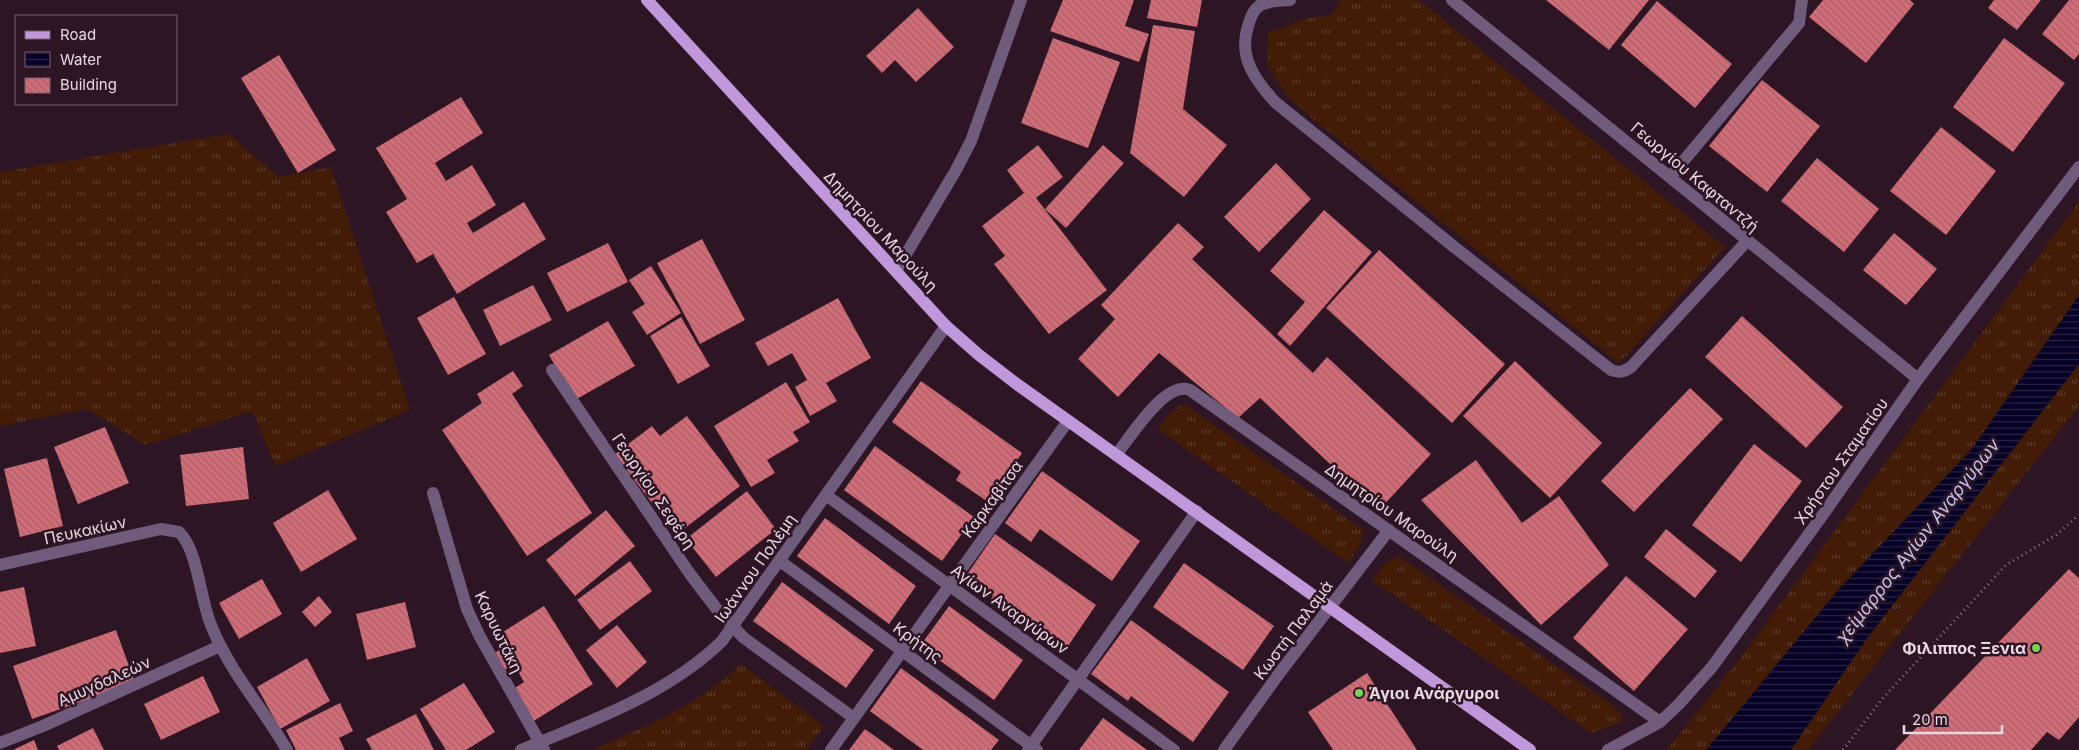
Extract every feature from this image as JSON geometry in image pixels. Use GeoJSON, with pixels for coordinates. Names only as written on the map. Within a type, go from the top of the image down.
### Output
{"type":"FeatureCollection","features":[{"type":"Feature","properties":{"kind":"main road","name":"Δημητρίου Μαρούλη"},"geometry":{"type":"LineString","coordinates":[[647,0],[946,326],[987,361],[1068,421],[1530,750]]}},
{"type":"Feature","properties":{"kind":"street"},"geometry":{"type":"LineString","coordinates":[[896,271],[971,141],[1021,0]]}},
{"type":"Feature","properties":{"kind":"street"},"geometry":{"type":"LineString","coordinates":[[1290,0],[1268,2],[1259,6],[1253,13],[1245,36],[1245,50],[1253,75],[1275,102],[1445,240],[1611,370],[1618,373],[1625,372],[1631,368],[1747,241]]}},
{"type":"Feature","properties":{"kind":"street","name":"Γεωργίου Καφταντζή"},"geometry":{"type":"LineString","coordinates":[[1452,0],[1918,379]]}},
{"type":"Feature","properties":{"kind":"street"},"geometry":{"type":"LineString","coordinates":[[1670,177],[1799,22],[1802,0]]}},
{"type":"Feature","properties":{"kind":"street","name":"Χρήστου Σταματίου"},"geometry":{"type":"LineString","coordinates":[[1608,750],[1660,722],[1679,704],[1718,660],[1918,379],[2079,166]]}},
{"type":"Feature","properties":{"kind":"street","name":"Ιωάννου Πολέμη"},"geometry":{"type":"LineString","coordinates":[[521,750],[542,746],[672,680],[708,655],[722,642],[946,326]]}},
{"type":"Feature","properties":{"kind":"street","name":"Γεωργίου Σεφέρη"},"geometry":{"type":"LineString","coordinates":[[552,370],[690,574],[733,628]]}},
{"type":"Feature","properties":{"kind":"street","name":"Δημητρίου Μαρούλη"},"geometry":{"type":"LineString","coordinates":[[1116,455],[1164,396],[1176,389],[1186,389],[1198,395],[1660,722]]}},
{"type":"Feature","properties":{"kind":"street","name":"Καρκαβίτσα"},"geometry":{"type":"LineString","coordinates":[[831,750],[1068,421]]}},
{"type":"Feature","properties":{"kind":"street","name":"Καρυωτάκη"},"geometry":{"type":"LineString","coordinates":[[433,493],[467,609],[495,664],[542,746]]}},
{"type":"Feature","properties":{"kind":"street","name":"Αγίων Αναργύρων"},"geometry":{"type":"LineString","coordinates":[[826,495],[1174,750]]}},
{"type":"Feature","properties":{"kind":"street"},"geometry":{"type":"LineString","coordinates":[[1032,749],[1078,680],[1198,512]]}},
{"type":"Feature","properties":{"kind":"street","name":"Πευκακίων"},"geometry":{"type":"LineString","coordinates":[[0,565],[161,529],[176,531],[189,544],[204,606],[220,646]]}},
{"type":"Feature","properties":{"kind":"street","name":"Κωστή Παλαμά"},"geometry":{"type":"LineString","coordinates":[[1224,750],[1281,671],[1389,530]]}},
{"type":"Feature","properties":{"kind":"street","name":"Κρήτης"},"geometry":{"type":"LineString","coordinates":[[780,561],[1032,749]]}},
{"type":"Feature","properties":{"kind":"street"},"geometry":{"type":"LineString","coordinates":[[733,628],[854,718]]}},
{"type":"Feature","properties":{"kind":"street"},"geometry":{"type":"LineString","coordinates":[[220,646],[242,683],[287,750]]}},
{"type":"Feature","properties":{"kind":"street","name":"Αμυγδαλεών"},"geometry":{"type":"LineString","coordinates":[[0,743],[43,726],[220,646]]}},
{"type":"Feature","properties":{"kind":"path"},"geometry":{"type":"LineString","coordinates":[[1843,750],[1882,699],[2006,564],[2056,535],[2079,515]]}},
{"type":"Feature","properties":{"kind":"green space"},"geometry":{"type":"Polygon","coordinates":[[[1340,0],[1419,0],[1725,247],[1619,363],[1313,119],[1286,95],[1267,64],[1268,33],[1305,19],[1332,14],[1340,0]]]}},
{"type":"Feature","properties":{"kind":"green space"},"geometry":{"type":"Polygon","coordinates":[[[229,134],[279,177],[331,167],[410,410],[276,466],[252,411],[146,445],[87,409],[0,426],[0,172],[229,134]]]}},
{"type":"Feature","properties":{"kind":"green space"},"geometry":{"type":"Polygon","coordinates":[[[2079,202],[2079,406],[1808,750],[1667,750],[1738,661],[2079,202]]]}},
{"type":"Feature","properties":{"kind":"green space"},"geometry":{"type":"Polygon","coordinates":[[[1182,405],[1186,405],[1361,528],[1364,532],[1360,545],[1348,563],[1158,429],[1172,412],[1182,405]]]}},
{"type":"Feature","properties":{"kind":"green space"},"geometry":{"type":"Polygon","coordinates":[[[1399,556],[1615,707],[1622,716],[1622,720],[1619,723],[1591,733],[1372,580],[1385,563],[1399,556]]]}},
{"type":"Feature","properties":{"kind":"green space"},"geometry":{"type":"Polygon","coordinates":[[[741,664],[824,726],[806,750],[591,750],[670,714],[708,691],[741,664]]]}},
{"type":"Feature","properties":{"kind":"water","name":"χείμαρρος Αγίων Αναργύρων"},"geometry":{"type":"Polygon","coordinates":[[[2079,295],[2079,364],[1868,637],[1791,750],[1706,750],[1839,589],[1971,450],[2079,295]]]}},
{"type":"Feature","properties":{"kind":"building"},"geometry":{"type":"Polygon","coordinates":[[[1063,0],[1134,0],[1125,26],[1149,34],[1139,62],[1050,31],[1063,0]]]}},
{"type":"Feature","properties":{"kind":"building"},"geometry":{"type":"Polygon","coordinates":[[[1151,0],[1202,0],[1197,27],[1147,18],[1151,0]]]}},
{"type":"Feature","properties":{"kind":"building"},"geometry":{"type":"Polygon","coordinates":[[[1546,0],[1649,0],[1609,50],[1546,0]]]}},
{"type":"Feature","properties":{"kind":"building"},"geometry":{"type":"Polygon","coordinates":[[[1823,0],[1910,0],[1914,4],[1866,63],[1809,17],[1823,0]]]}},
{"type":"Feature","properties":{"kind":"building"},"geometry":{"type":"Polygon","coordinates":[[[1994,0],[2041,0],[2017,30],[1988,8],[1994,0]]]}},
{"type":"Feature","properties":{"kind":"building"},"geometry":{"type":"Polygon","coordinates":[[[2069,0],[2079,0],[2079,54],[2074,60],[2042,34],[2069,0]]]}},
{"type":"Feature","properties":{"kind":"building"},"geometry":{"type":"Polygon","coordinates":[[[1657,1],[1732,64],[1695,108],[1621,45],[1657,1]]]}},
{"type":"Feature","properties":{"kind":"building"},"geometry":{"type":"Polygon","coordinates":[[[918,8],[954,47],[916,82],[895,60],[882,73],[866,56],[918,8]]]}},
{"type":"Feature","properties":{"kind":"building"},"geometry":{"type":"Polygon","coordinates":[[[1153,25],[1195,31],[1183,109],[1227,145],[1184,197],[1130,153],[1153,25]]]}},
{"type":"Feature","properties":{"kind":"building"},"geometry":{"type":"Polygon","coordinates":[[[1053,38],[1120,62],[1088,148],[1021,123],[1053,38]]]}},
{"type":"Feature","properties":{"kind":"building"},"geometry":{"type":"Polygon","coordinates":[[[2004,38],[2065,83],[2013,152],[1953,107],[2004,38]]]}},
{"type":"Feature","properties":{"kind":"building"},"geometry":{"type":"Polygon","coordinates":[[[279,55],[336,150],[298,173],[241,78],[279,55]]]}},
{"type":"Feature","properties":{"kind":"building"},"geometry":{"type":"Polygon","coordinates":[[[1762,80],[1820,126],[1767,192],[1709,146],[1762,80]]]}},
{"type":"Feature","properties":{"kind":"building"},"geometry":{"type":"Polygon","coordinates":[[[461,97],[483,133],[435,163],[446,181],[472,165],[496,205],[467,223],[473,233],[524,202],[546,239],[457,294],[433,254],[417,263],[386,212],[407,199],[376,148],[461,97]]]}},
{"type":"Feature","properties":{"kind":"building"},"geometry":{"type":"Polygon","coordinates":[[[1941,127],[1996,171],[1946,235],[1890,191],[1941,127]]]}},
{"type":"Feature","properties":{"kind":"building"},"geometry":{"type":"Polygon","coordinates":[[[1038,145],[1063,177],[1036,198],[1107,290],[1049,334],[994,264],[1005,256],[982,226],[1024,193],[1007,170],[1038,145]]]}},
{"type":"Feature","properties":{"kind":"building"},"geometry":{"type":"Polygon","coordinates":[[[1103,145],[1124,163],[1066,228],[1045,209],[1103,145]]]}},
{"type":"Feature","properties":{"kind":"building"},"geometry":{"type":"Polygon","coordinates":[[[1817,158],[1879,209],[1844,252],[1781,201],[1817,158]]]}},
{"type":"Feature","properties":{"kind":"building"},"geometry":{"type":"Polygon","coordinates":[[[1276,163],[1311,199],[1259,252],[1224,217],[1276,163]]]}},
{"type":"Feature","properties":{"kind":"building"},"geometry":{"type":"Polygon","coordinates":[[[1324,210],[1372,252],[1290,346],[1277,334],[1305,302],[1270,271],[1324,210]]]}},
{"type":"Feature","properties":{"kind":"building"},"geometry":{"type":"Polygon","coordinates":[[[1178,223],[1204,247],[1192,259],[1313,373],[1327,357],[1431,454],[1379,510],[1260,398],[1238,418],[1159,353],[1118,397],[1078,359],[1115,319],[1101,305],[1178,223]]]}},
{"type":"Feature","properties":{"kind":"building"},"geometry":{"type":"Polygon","coordinates":[[[1894,233],[1937,269],[1906,305],[1863,270],[1894,233]]]}},
{"type":"Feature","properties":{"kind":"building"},"geometry":{"type":"Polygon","coordinates":[[[702,239],[745,320],[700,344],[657,263],[702,239]]]}},
{"type":"Feature","properties":{"kind":"building"},"geometry":{"type":"Polygon","coordinates":[[[608,243],[628,282],[567,312],[547,273],[608,243]]]}},
{"type":"Feature","properties":{"kind":"building"},"geometry":{"type":"Polygon","coordinates":[[[1379,250],[1505,364],[1452,423],[1326,308],[1379,250]]]}},
{"type":"Feature","properties":{"kind":"building"},"geometry":{"type":"Polygon","coordinates":[[[651,266],[681,313],[647,335],[632,312],[645,304],[629,280],[651,266]]]}},
{"type":"Feature","properties":{"kind":"building"},"geometry":{"type":"Polygon","coordinates":[[[533,285],[552,320],[500,346],[483,310],[533,285]]]}},
{"type":"Feature","properties":{"kind":"building"},"geometry":{"type":"Polygon","coordinates":[[[454,297],[486,354],[448,375],[417,318],[454,297]]]}},
{"type":"Feature","properties":{"kind":"building"},"geometry":{"type":"Polygon","coordinates":[[[838,298],[871,358],[826,383],[837,401],[810,416],[795,387],[807,380],[792,353],[768,366],[755,343],[838,298]]]}},
{"type":"Feature","properties":{"kind":"building"},"geometry":{"type":"Polygon","coordinates":[[[1742,316],[1843,407],[1806,448],[1705,357],[1742,316]]]}},
{"type":"Feature","properties":{"kind":"building"},"geometry":{"type":"Polygon","coordinates":[[[681,317],[710,366],[678,384],[650,336],[681,317]]]}},
{"type":"Feature","properties":{"kind":"building"},"geometry":{"type":"Polygon","coordinates":[[[608,321],[635,366],[575,400],[549,355],[608,321]]]}},
{"type":"Feature","properties":{"kind":"building"},"geometry":{"type":"Polygon","coordinates":[[[1515,361],[1602,443],[1550,498],[1463,416],[1515,361]]]}},
{"type":"Feature","properties":{"kind":"building"},"geometry":{"type":"Polygon","coordinates":[[[513,371],[523,386],[512,394],[592,513],[527,556],[442,430],[482,403],[477,394],[513,371]]]}},
{"type":"Feature","properties":{"kind":"building"},"geometry":{"type":"Polygon","coordinates":[[[921,381],[1022,453],[988,502],[956,480],[961,472],[892,422],[921,381]]]}},
{"type":"Feature","properties":{"kind":"building"},"geometry":{"type":"Polygon","coordinates":[[[786,382],[810,422],[793,432],[799,441],[767,460],[775,473],[751,487],[714,426],[786,382]]]}},
{"type":"Feature","properties":{"kind":"building"},"geometry":{"type":"Polygon","coordinates":[[[1690,388],[1723,419],[1634,512],[1601,481],[1690,388]]]}},
{"type":"Feature","properties":{"kind":"building"},"geometry":{"type":"Polygon","coordinates":[[[687,416],[740,486],[676,535],[615,454],[652,426],[660,436],[687,416]]]}},
{"type":"Feature","properties":{"kind":"building"},"geometry":{"type":"Polygon","coordinates":[[[105,427],[129,483],[78,504],[54,447],[105,427]]]}},
{"type":"Feature","properties":{"kind":"building"},"geometry":{"type":"Polygon","coordinates":[[[1754,444],[1802,481],[1741,562],[1692,525],[1754,444]]]}},
{"type":"Feature","properties":{"kind":"building"},"geometry":{"type":"Polygon","coordinates":[[[875,446],[974,517],[942,561],[844,490],[875,446]]]}},
{"type":"Feature","properties":{"kind":"building"},"geometry":{"type":"Polygon","coordinates":[[[243,447],[249,499],[186,506],[180,455],[243,447]]]}},
{"type":"Feature","properties":{"kind":"building"},"geometry":{"type":"Polygon","coordinates":[[[47,458],[63,526],[20,537],[4,469],[47,458]]]}},
{"type":"Feature","properties":{"kind":"building"},"geometry":{"type":"Polygon","coordinates":[[[1476,460],[1522,523],[1559,496],[1609,565],[1541,625],[1421,500],[1476,460]]]}},
{"type":"Feature","properties":{"kind":"building"},"geometry":{"type":"Polygon","coordinates":[[[1042,471],[1140,541],[1112,581],[1040,529],[1031,542],[1005,523],[1042,471]]]}},
{"type":"Feature","properties":{"kind":"building"},"geometry":{"type":"Polygon","coordinates":[[[328,490],[357,539],[301,572],[273,523],[328,490]]]}},
{"type":"Feature","properties":{"kind":"building"},"geometry":{"type":"Polygon","coordinates":[[[747,491],[776,529],[716,577],[686,539],[747,491]]]}},
{"type":"Feature","properties":{"kind":"building"},"geometry":{"type":"Polygon","coordinates":[[[606,510],[635,546],[575,596],[546,560],[606,510]]]}},
{"type":"Feature","properties":{"kind":"building"},"geometry":{"type":"Polygon","coordinates":[[[825,518],[916,586],[889,624],[797,556],[825,518]]]}},
{"type":"Feature","properties":{"kind":"building"},"geometry":{"type":"Polygon","coordinates":[[[1666,529],[1717,571],[1695,598],[1644,557],[1666,529]]]}},
{"type":"Feature","properties":{"kind":"building"},"geometry":{"type":"Polygon","coordinates":[[[995,534],[1096,605],[1066,649],[1044,633],[1041,638],[990,601],[993,596],[966,576],[995,534]]]}},
{"type":"Feature","properties":{"kind":"building"},"geometry":{"type":"Polygon","coordinates":[[[630,561],[652,591],[600,630],[577,600],[630,561]]]}},
{"type":"Feature","properties":{"kind":"building"},"geometry":{"type":"Polygon","coordinates":[[[1184,563],[1274,626],[1243,670],[1153,607],[1184,563]]]}},
{"type":"Feature","properties":{"kind":"building","name":"Φιλιππος Ξενια"},"geometry":{"type":"Polygon","coordinates":[[[2069,569],[2079,578],[2079,717],[2059,740],[2047,732],[2031,750],[1895,750],[2069,569]]]}},
{"type":"Feature","properties":{"kind":"building"},"geometry":{"type":"Polygon","coordinates":[[[1626,576],[1688,629],[1634,691],[1573,638],[1626,576]]]}},
{"type":"Feature","properties":{"kind":"building"},"geometry":{"type":"Polygon","coordinates":[[[262,579],[282,614],[239,639],[219,603],[262,579]]]}},
{"type":"Feature","properties":{"kind":"building"},"geometry":{"type":"Polygon","coordinates":[[[782,582],[874,650],[846,688],[753,621],[782,582]]]}},
{"type":"Feature","properties":{"kind":"building"},"geometry":{"type":"Polygon","coordinates":[[[24,587],[36,646],[0,653],[0,592],[24,587]]]}},
{"type":"Feature","properties":{"kind":"building"},"geometry":{"type":"Polygon","coordinates":[[[319,596],[332,612],[315,627],[302,612],[319,596]]]}},
{"type":"Feature","properties":{"kind":"building"},"geometry":{"type":"Polygon","coordinates":[[[405,602],[416,647],[367,660],[356,614],[405,602]]]}},
{"type":"Feature","properties":{"kind":"building"},"geometry":{"type":"Polygon","coordinates":[[[544,606],[593,684],[532,722],[512,690],[524,682],[514,664],[500,673],[491,656],[510,642],[503,632],[544,606]]]}},
{"type":"Feature","properties":{"kind":"building"},"geometry":{"type":"Polygon","coordinates":[[[949,606],[1023,660],[994,700],[920,646],[949,606]]]}},
{"type":"Feature","properties":{"kind":"building"},"geometry":{"type":"Polygon","coordinates":[[[1131,620],[1229,692],[1193,742],[1131,696],[1128,701],[1091,674],[1131,620]]]}},
{"type":"Feature","properties":{"kind":"building"},"geometry":{"type":"Polygon","coordinates":[[[617,625],[647,662],[617,688],[586,650],[617,625]]]}},
{"type":"Feature","properties":{"kind":"building"},"geometry":{"type":"Polygon","coordinates":[[[116,630],[135,683],[32,719],[13,666],[116,630]]]}},
{"type":"Feature","properties":{"kind":"building"},"geometry":{"type":"Polygon","coordinates":[[[307,658],[330,701],[280,729],[257,687],[307,658]]]}},
{"type":"Feature","properties":{"kind":"building"},"geometry":{"type":"Polygon","coordinates":[[[901,668],[999,740],[991,750],[923,750],[870,711],[901,668]]]}},
{"type":"Feature","properties":{"kind":"building","name":"Άγιοι Ανάργυροι"},"geometry":{"type":"Polygon","coordinates":[[[1367,673],[1417,750],[1333,750],[1308,712],[1367,673]]]}},
{"type":"Feature","properties":{"kind":"building"},"geometry":{"type":"Polygon","coordinates":[[[203,676],[220,712],[161,740],[144,704],[203,676]]]}},
{"type":"Feature","properties":{"kind":"building"},"geometry":{"type":"Polygon","coordinates":[[[464,683],[495,732],[466,750],[446,750],[420,709],[464,683]]]}},
{"type":"Feature","properties":{"kind":"building"},"geometry":{"type":"Polygon","coordinates":[[[340,703],[353,731],[339,738],[345,750],[296,750],[286,730],[340,703]]]}},
{"type":"Feature","properties":{"kind":"building"},"geometry":{"type":"Polygon","coordinates":[[[416,714],[434,750],[372,750],[366,739],[416,714]]]}},
{"type":"Feature","properties":{"kind":"building"},"geometry":{"type":"Polygon","coordinates":[[[1103,718],[1147,750],[1079,750],[1103,718]]]}},
{"type":"Feature","properties":{"kind":"building"},"geometry":{"type":"Polygon","coordinates":[[[93,728],[104,750],[59,750],[57,746],[93,728]]]}},
{"type":"Feature","properties":{"kind":"building"},"geometry":{"type":"Polygon","coordinates":[[[865,729],[894,750],[849,750],[865,729]]]}},
{"type":"Feature","properties":{"kind":"building"},"geometry":{"type":"Polygon","coordinates":[[[34,740],[38,750],[13,750],[34,740]]]}},
{"type":"Feature","properties":{"kind":"place","name":"Φιλιππος Ξενια"},"geometry":{"type":"Point","coordinates":[2036,648]}},
{"type":"Feature","properties":{"kind":"place","name":"Άγιοι Ανάργυροι"},"geometry":{"type":"Point","coordinates":[1359,693]}}]}
